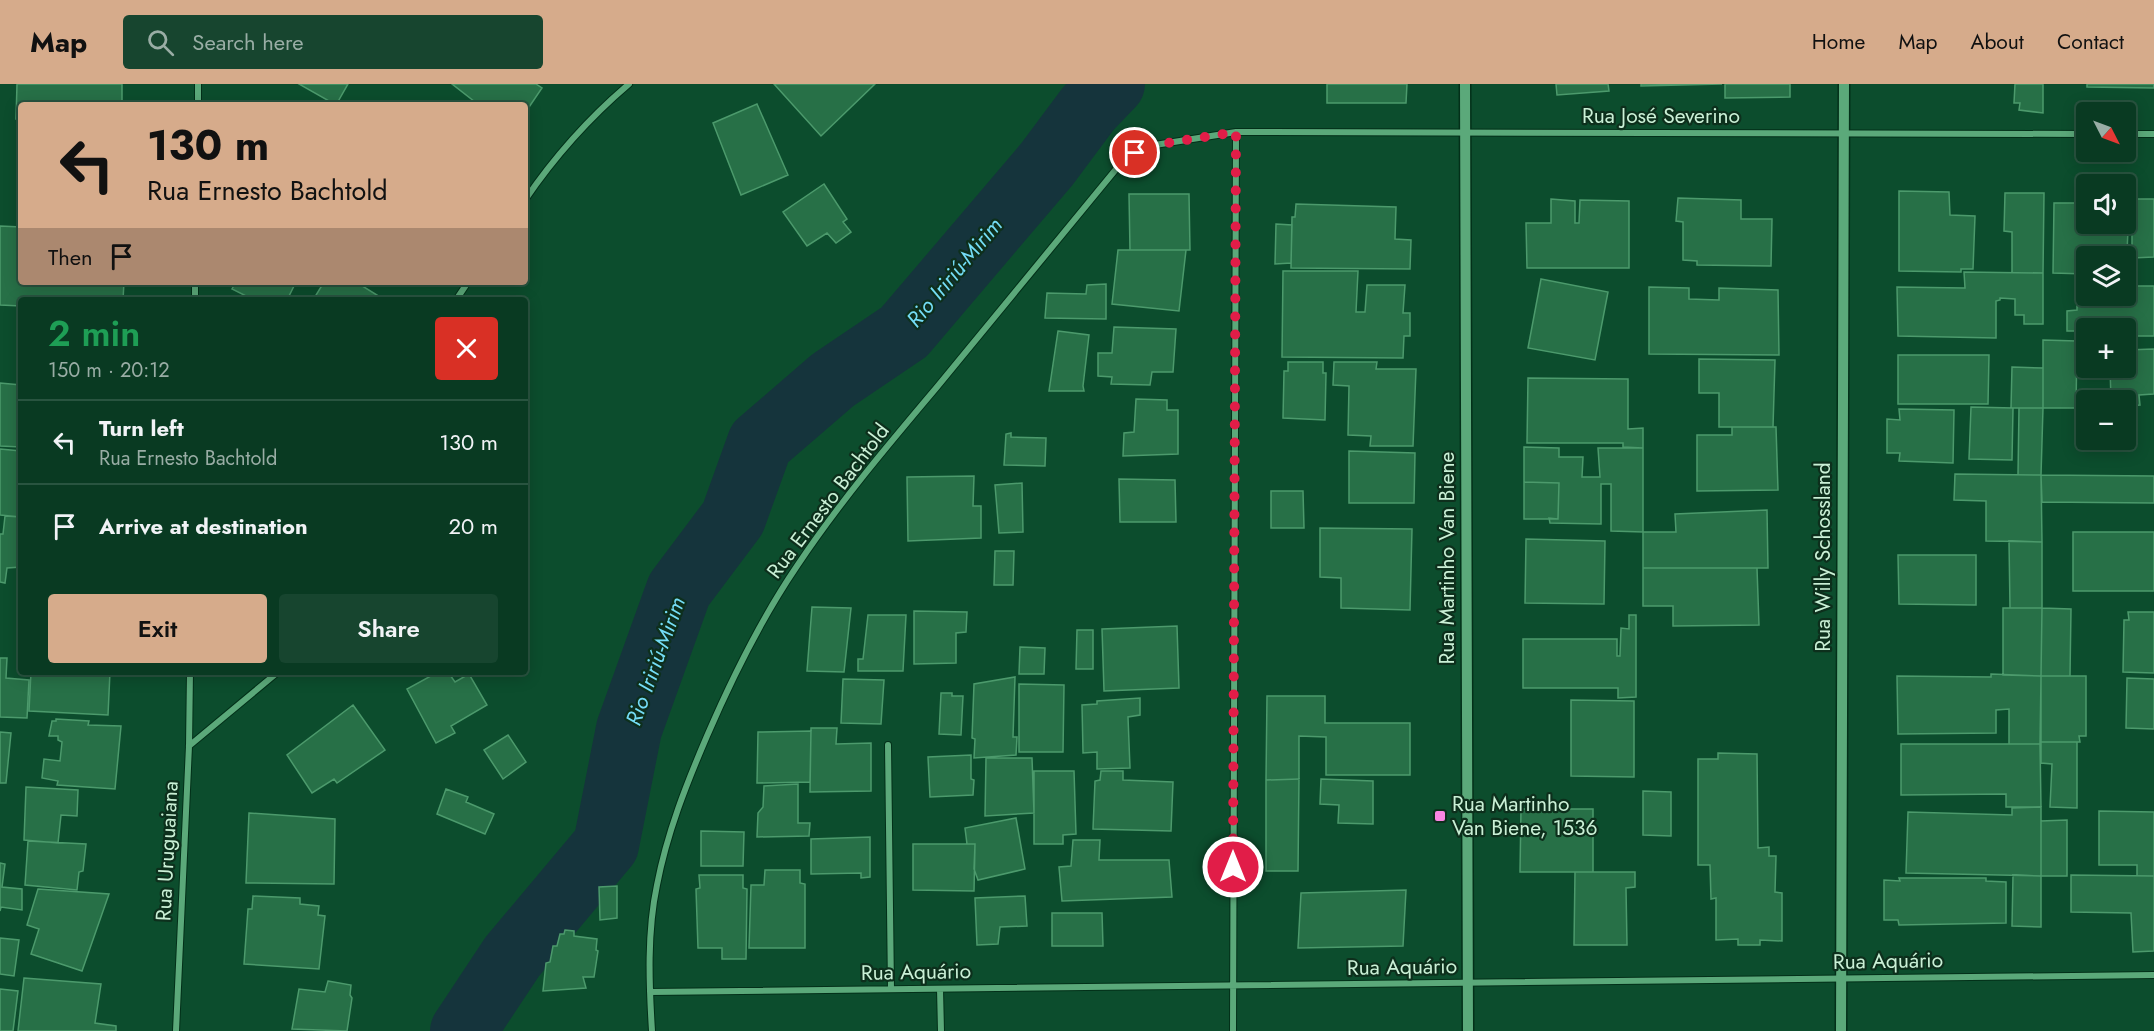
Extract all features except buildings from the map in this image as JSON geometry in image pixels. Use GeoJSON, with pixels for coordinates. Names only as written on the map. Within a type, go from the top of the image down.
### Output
{"type":"FeatureCollection","features":[{"type":"Feature","properties":{"kind":"street"},"geometry":{"type":"LineString","coordinates":[[198,84],[198,102]]}},
{"type":"Feature","properties":{"kind":"street"},"geometry":{"type":"LineString","coordinates":[[528,196],[568,143],[629,84]]}},
{"type":"Feature","properties":{"kind":"street","name":"Rua Martinho Van Biene"},"geometry":{"type":"LineString","coordinates":[[1465,84],[1468,1031]]}},
{"type":"Feature","properties":{"kind":"street","name":"Rua Willy Schossland"},"geometry":{"type":"LineString","coordinates":[[1841,1031],[1845,84]]}},
{"type":"Feature","properties":{"kind":"street"},"geometry":{"type":"LineString","coordinates":[[1233,1031],[1236,132]]}},
{"type":"Feature","properties":{"kind":"street","name":"Rua José Severino"},"geometry":{"type":"LineString","coordinates":[[1236,132],[2076,134]]}},
{"type":"Feature","properties":{"kind":"street","name":"Rua Ernesto Bachtold"},"geometry":{"type":"LineString","coordinates":[[652,1031],[651,929],[656,886],[669,831],[688,780],[723,700],[761,625],[796,567],[894,439],[1117,168],[1135,153],[1155,145],[1236,132]]}},
{"type":"Feature","properties":{"kind":"street"},"geometry":{"type":"LineString","coordinates":[[2136,134],[2154,134]]}},
{"type":"Feature","properties":{"kind":"street","name":"Rua Uruguaiana"},"geometry":{"type":"LineString","coordinates":[[176,1031],[189,746],[190,675]]}},
{"type":"Feature","properties":{"kind":"street"},"geometry":{"type":"LineString","coordinates":[[189,746],[274,675]]}},
{"type":"Feature","properties":{"kind":"street"},"geometry":{"type":"LineString","coordinates":[[888,745],[891,989]]}},
{"type":"Feature","properties":{"kind":"street","name":"Rua Aquário"},"geometry":{"type":"LineString","coordinates":[[650,992],[2154,975]]}},
{"type":"Feature","properties":{"kind":"street"},"geometry":{"type":"LineString","coordinates":[[940,989],[941,1031]]}},
{"type":"Feature","properties":{"kind":"waterway","name":"Rio Iririú-Mirim"},"geometry":{"type":"LineString","coordinates":[[463,1031],[512,957],[606,845],[629,729],[679,590],[733,518],[760,443],[833,380],[904,332],[1047,164],[1088,109],[1112,84]]}},
{"type":"Feature","properties":{"kind":"place","name":"Rua Martinho Van Biene, 1536"},"geometry":{"type":"Point","coordinates":[1440,816]}},
{"type":"Feature","properties":{"kind":"route"},"geometry":{"type":"LineString","coordinates":[[1135,153],[1155,145],[1236,132],[1233,867]]}}]}
